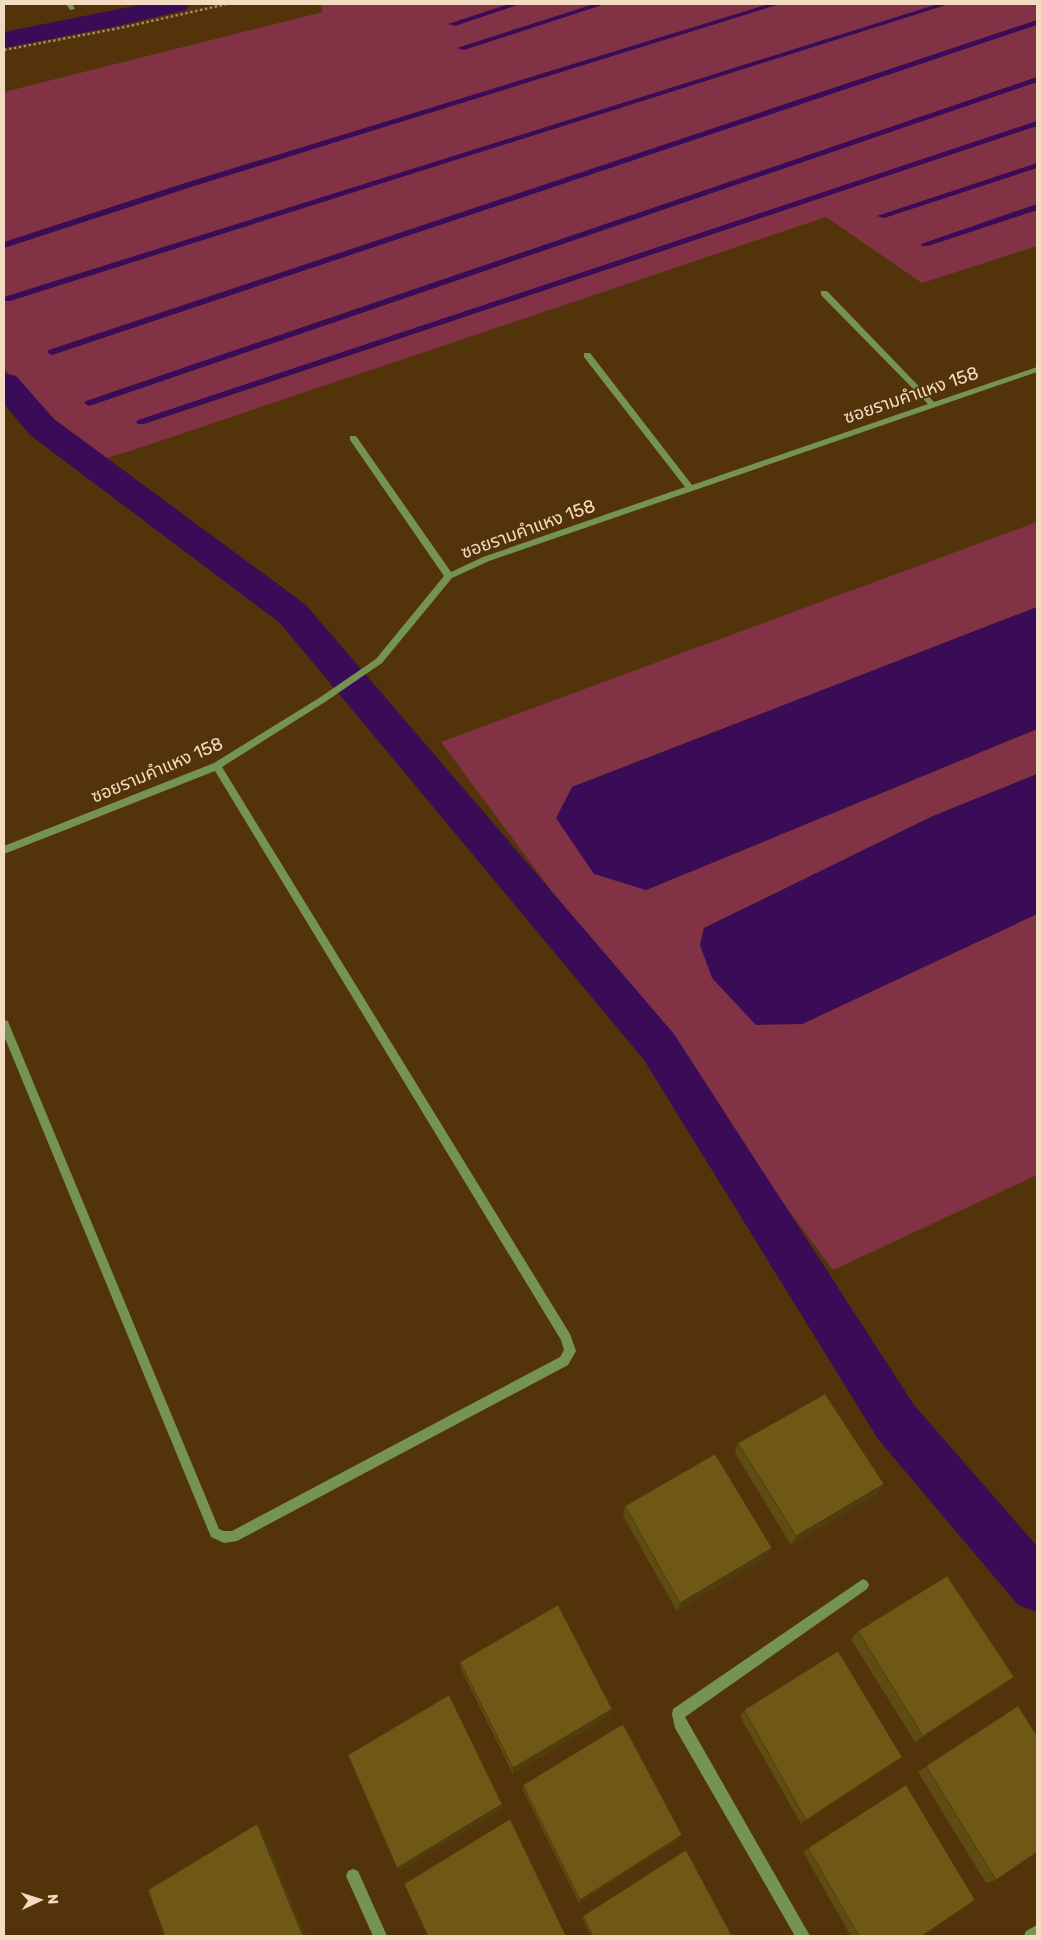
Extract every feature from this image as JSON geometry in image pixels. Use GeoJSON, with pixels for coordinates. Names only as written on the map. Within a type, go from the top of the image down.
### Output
{"type":"FeatureCollection","features":[{"type":"Feature","properties":{"kind":"street"},"geometry":{"type":"LineString","coordinates":[[824,293],[933,405]]}},
{"type":"Feature","properties":{"kind":"street"},"geometry":{"type":"LineString","coordinates":[[587,355],[690,488]]}},
{"type":"Feature","properties":{"kind":"street","name":"ซอยรามคำแหง 158"},"geometry":{"type":"LineString","coordinates":[[4,850],[217,766],[322,700],[378,661],[449,576],[486,559],[1037,369]]}},
{"type":"Feature","properties":{"kind":"street"},"geometry":{"type":"LineString","coordinates":[[353,438],[449,576]]}},
{"type":"Feature","properties":{"kind":"street"},"geometry":{"type":"LineString","coordinates":[[4,1024],[215,1533],[224,1537],[233,1537],[564,1361],[570,1351],[566,1338],[217,766]]}},
{"type":"Feature","properties":{"kind":"street"},"geometry":{"type":"LineString","coordinates":[[803,1936],[680,1723],[678,1714],[862,1585]]}},
{"type":"Feature","properties":{"kind":"street"},"geometry":{"type":"LineString","coordinates":[[353,1876],[380,1936]]}},
{"type":"Feature","properties":{"kind":"street"},"geometry":{"type":"LineString","coordinates":[[1031,1936],[1037,1932]]}},
{"type":"Feature","properties":{"kind":"path"},"geometry":{"type":"LineString","coordinates":[[4,50],[125,27],[227,4]]}},
{"type":"Feature","properties":{"kind":"shaded area"},"geometry":{"type":"Polygon","coordinates":[[[320,4],[1037,4],[1037,246],[922,283],[826,217],[97,461],[18,386],[4,368],[4,92],[323,12],[320,4]]]}},
{"type":"Feature","properties":{"kind":"shaded area"},"geometry":{"type":"Polygon","coordinates":[[[1037,522],[1037,607],[572,787],[646,890],[1037,729],[1037,774],[933,816],[704,928],[700,945],[802,1024],[1037,914],[1037,1175],[833,1270],[441,742],[1037,522]]]}},
{"type":"Feature","properties":{"kind":"shaded area"},"geometry":{"type":"Polygon","coordinates":[[[1037,607],[1037,729],[646,890],[594,874],[556,818],[572,787],[1037,607]]]}},
{"type":"Feature","properties":{"kind":"shaded area"},"geometry":{"type":"Polygon","coordinates":[[[1037,774],[1037,914],[802,1024],[756,1025],[712,978],[700,945],[704,928],[933,816],[1037,774]]]}},
{"type":"Feature","properties":{"kind":"building"},"geometry":{"type":"Polygon","coordinates":[[[825,1394],[884,1484],[796,1536],[738,1443],[825,1394]]]}},
{"type":"Feature","properties":{"kind":"building"},"geometry":{"type":"Polygon","coordinates":[[[715,1454],[772,1548],[680,1603],[625,1506],[715,1454]]]}},
{"type":"Feature","properties":{"kind":"building"},"geometry":{"type":"Polygon","coordinates":[[[947,1576],[1014,1677],[923,1736],[858,1631],[947,1576]]]}},
{"type":"Feature","properties":{"kind":"building"},"geometry":{"type":"Polygon","coordinates":[[[558,1605],[612,1709],[513,1768],[460,1662],[558,1605]]]}},
{"type":"Feature","properties":{"kind":"building"},"geometry":{"type":"Polygon","coordinates":[[[838,1651],[902,1757],[806,1820],[744,1710],[838,1651]]]}},
{"type":"Feature","properties":{"kind":"building"},"geometry":{"type":"Polygon","coordinates":[[[449,1695],[502,1804],[397,1868],[348,1755],[449,1695]]]}},
{"type":"Feature","properties":{"kind":"building"},"geometry":{"type":"Polygon","coordinates":[[[1018,1706],[1037,1736],[1037,1852],[996,1880],[926,1766],[1018,1706]]]}},
{"type":"Feature","properties":{"kind":"building"},"geometry":{"type":"Polygon","coordinates":[[[623,1724],[682,1835],[580,1900],[523,1785],[623,1724]]]}},
{"type":"Feature","properties":{"kind":"building"},"geometry":{"type":"Polygon","coordinates":[[[906,1785],[975,1900],[922,1936],[859,1936],[808,1848],[906,1785]]]}},
{"type":"Feature","properties":{"kind":"building"},"geometry":{"type":"Polygon","coordinates":[[[510,1819],[566,1936],[428,1936],[404,1884],[510,1819]]]}},
{"type":"Feature","properties":{"kind":"building"},"geometry":{"type":"Polygon","coordinates":[[[257,1824],[303,1936],[165,1936],[148,1890],[257,1824]]]}},
{"type":"Feature","properties":{"kind":"building"},"geometry":{"type":"Polygon","coordinates":[[[686,1850],[732,1936],[593,1936],[583,1916],[686,1850]]]}},
{"type":"Feature","properties":{"kind":"waterway"},"geometry":{"type":"LineString","coordinates":[[4,40],[113,19],[177,4]]}},
{"type":"Feature","properties":{"kind":"waterway"},"geometry":{"type":"LineString","coordinates":[[452,24],[516,4]]}},
{"type":"Feature","properties":{"kind":"waterway"},"geometry":{"type":"LineString","coordinates":[[461,48],[601,4]]}},
{"type":"Feature","properties":{"kind":"waterway"},"geometry":{"type":"LineString","coordinates":[[4,245],[185,186],[776,4]]}},
{"type":"Feature","properties":{"kind":"waterway"},"geometry":{"type":"LineString","coordinates":[[7,299],[945,4]]}},
{"type":"Feature","properties":{"kind":"waterway"},"geometry":{"type":"LineString","coordinates":[[52,352],[1037,22]]}},
{"type":"Feature","properties":{"kind":"waterway"},"geometry":{"type":"LineString","coordinates":[[89,403],[1037,79]]}},
{"type":"Feature","properties":{"kind":"waterway"},"geometry":{"type":"LineString","coordinates":[[141,422],[1037,123]]}},
{"type":"Feature","properties":{"kind":"waterway"},"geometry":{"type":"LineString","coordinates":[[881,216],[1037,165]]}},
{"type":"Feature","properties":{"kind":"waterway"},"geometry":{"type":"LineString","coordinates":[[925,244],[1037,207]]}},
{"type":"Feature","properties":{"kind":"waterway"},"geometry":{"type":"LineString","coordinates":[[4,383],[42,427],[293,614],[659,1047],[896,1422],[1037,1586]]}}]}
